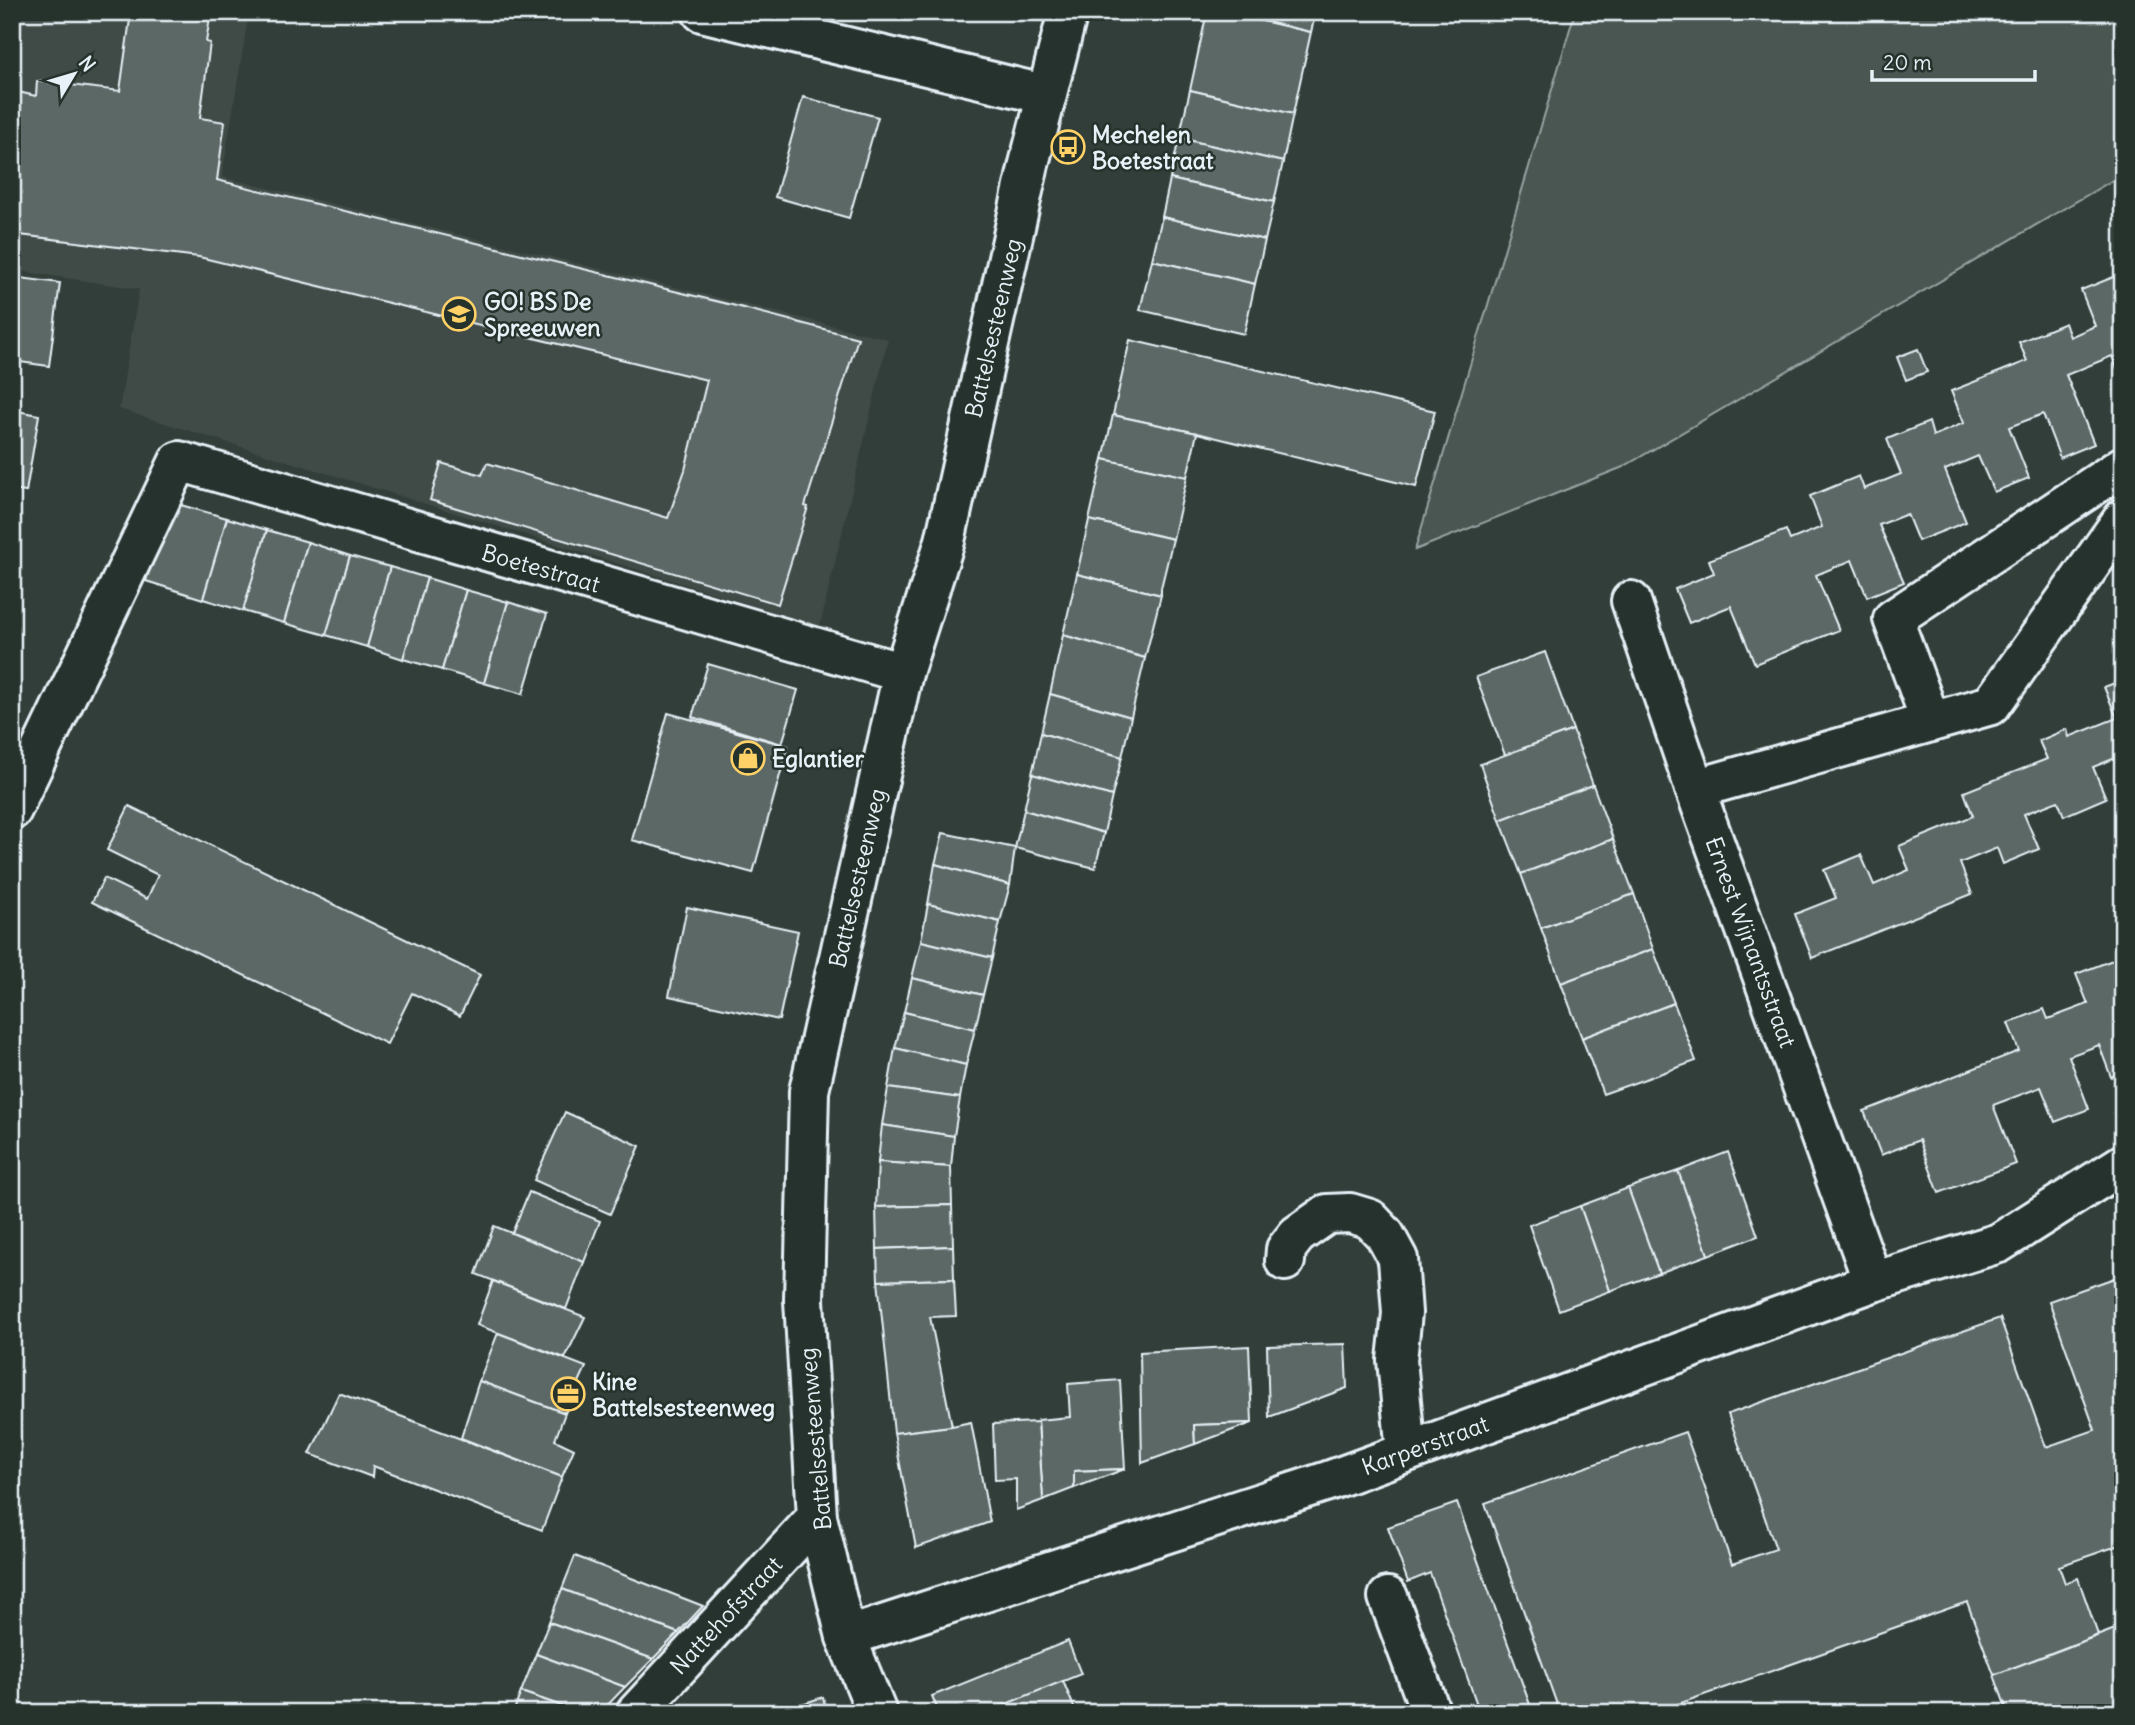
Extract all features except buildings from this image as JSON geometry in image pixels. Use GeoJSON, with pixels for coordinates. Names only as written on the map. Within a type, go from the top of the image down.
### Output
{"type":"FeatureCollection","features":[{"type":"Feature","properties":{"kind":"street"},"geometry":{"type":"LineString","coordinates":[[702,12],[1047,95]]}},
{"type":"Feature","properties":{"kind":"street","name":"Battelsesteenweg"},"geometry":{"type":"LineString","coordinates":[[877,1713],[846,1637],[817,1517],[804,1300],[809,1091],[903,673],[945,541],[1029,164],[1068,12]]}},
{"type":"Feature","properties":{"kind":"street","name":"Boetestraat"},"geometry":{"type":"LineString","coordinates":[[12,810],[180,461],[903,673]]}},
{"type":"Feature","properties":{"kind":"street"},"geometry":{"type":"LineString","coordinates":[[1931,722],[1893,619],[2123,466]]}},
{"type":"Feature","properties":{"kind":"street"},"geometry":{"type":"LineString","coordinates":[[1695,789],[1991,705],[2123,519]]}},
{"type":"Feature","properties":{"kind":"street","name":"Ernest Wijnantsstraat"},"geometry":{"type":"LineString","coordinates":[[1631,601],[1695,789],[1873,1282]]}},
{"type":"Feature","properties":{"kind":"street","name":"Karperstraat"},"geometry":{"type":"LineString","coordinates":[[846,1637],[1302,1489],[1873,1282],[1999,1243],[2123,1164]]}},
{"type":"Feature","properties":{"kind":"street"},"geometry":{"type":"LineString","coordinates":[[1285,1261],[1286,1249],[1297,1235],[1327,1214],[1350,1213],[1370,1219],[1385,1235],[1398,1259],[1402,1313],[1397,1360],[1406,1452]]}},
{"type":"Feature","properties":{"kind":"street","name":"Nattehofstraat"},"geometry":{"type":"LineString","coordinates":[[636,1713],[817,1517]]}},
{"type":"Feature","properties":{"kind":"street"},"geometry":{"type":"LineString","coordinates":[[1388,1597],[1431,1713]]}},
{"type":"Feature","properties":{"kind":"shaded area","name":"GO! BS De Spreeuwen"},"geometry":{"type":"Polygon","coordinates":[[[12,12],[249,12],[222,177],[888,339],[820,626],[119,409],[139,289],[12,270],[12,12]]]}},
{"type":"Feature","properties":{"kind":"shaded area"},"geometry":{"type":"Polygon","coordinates":[[[1575,12],[2123,12],[2123,174],[1623,467],[1415,550],[1575,12]]]}},
{"type":"Feature","properties":{"kind":"place","name":"Mechelen Boetestraat"},"geometry":{"type":"Point","coordinates":[1068,147]}},
{"type":"Feature","properties":{"kind":"place","name":"GO! BS De Spreeuwen"},"geometry":{"type":"Point","coordinates":[459,314]}},
{"type":"Feature","properties":{"kind":"place","name":"Eglantier"},"geometry":{"type":"Point","coordinates":[748,758]}},
{"type":"Feature","properties":{"kind":"place","name":"Kine Battelsesteenweg"},"geometry":{"type":"Point","coordinates":[568,1394]}}]}
